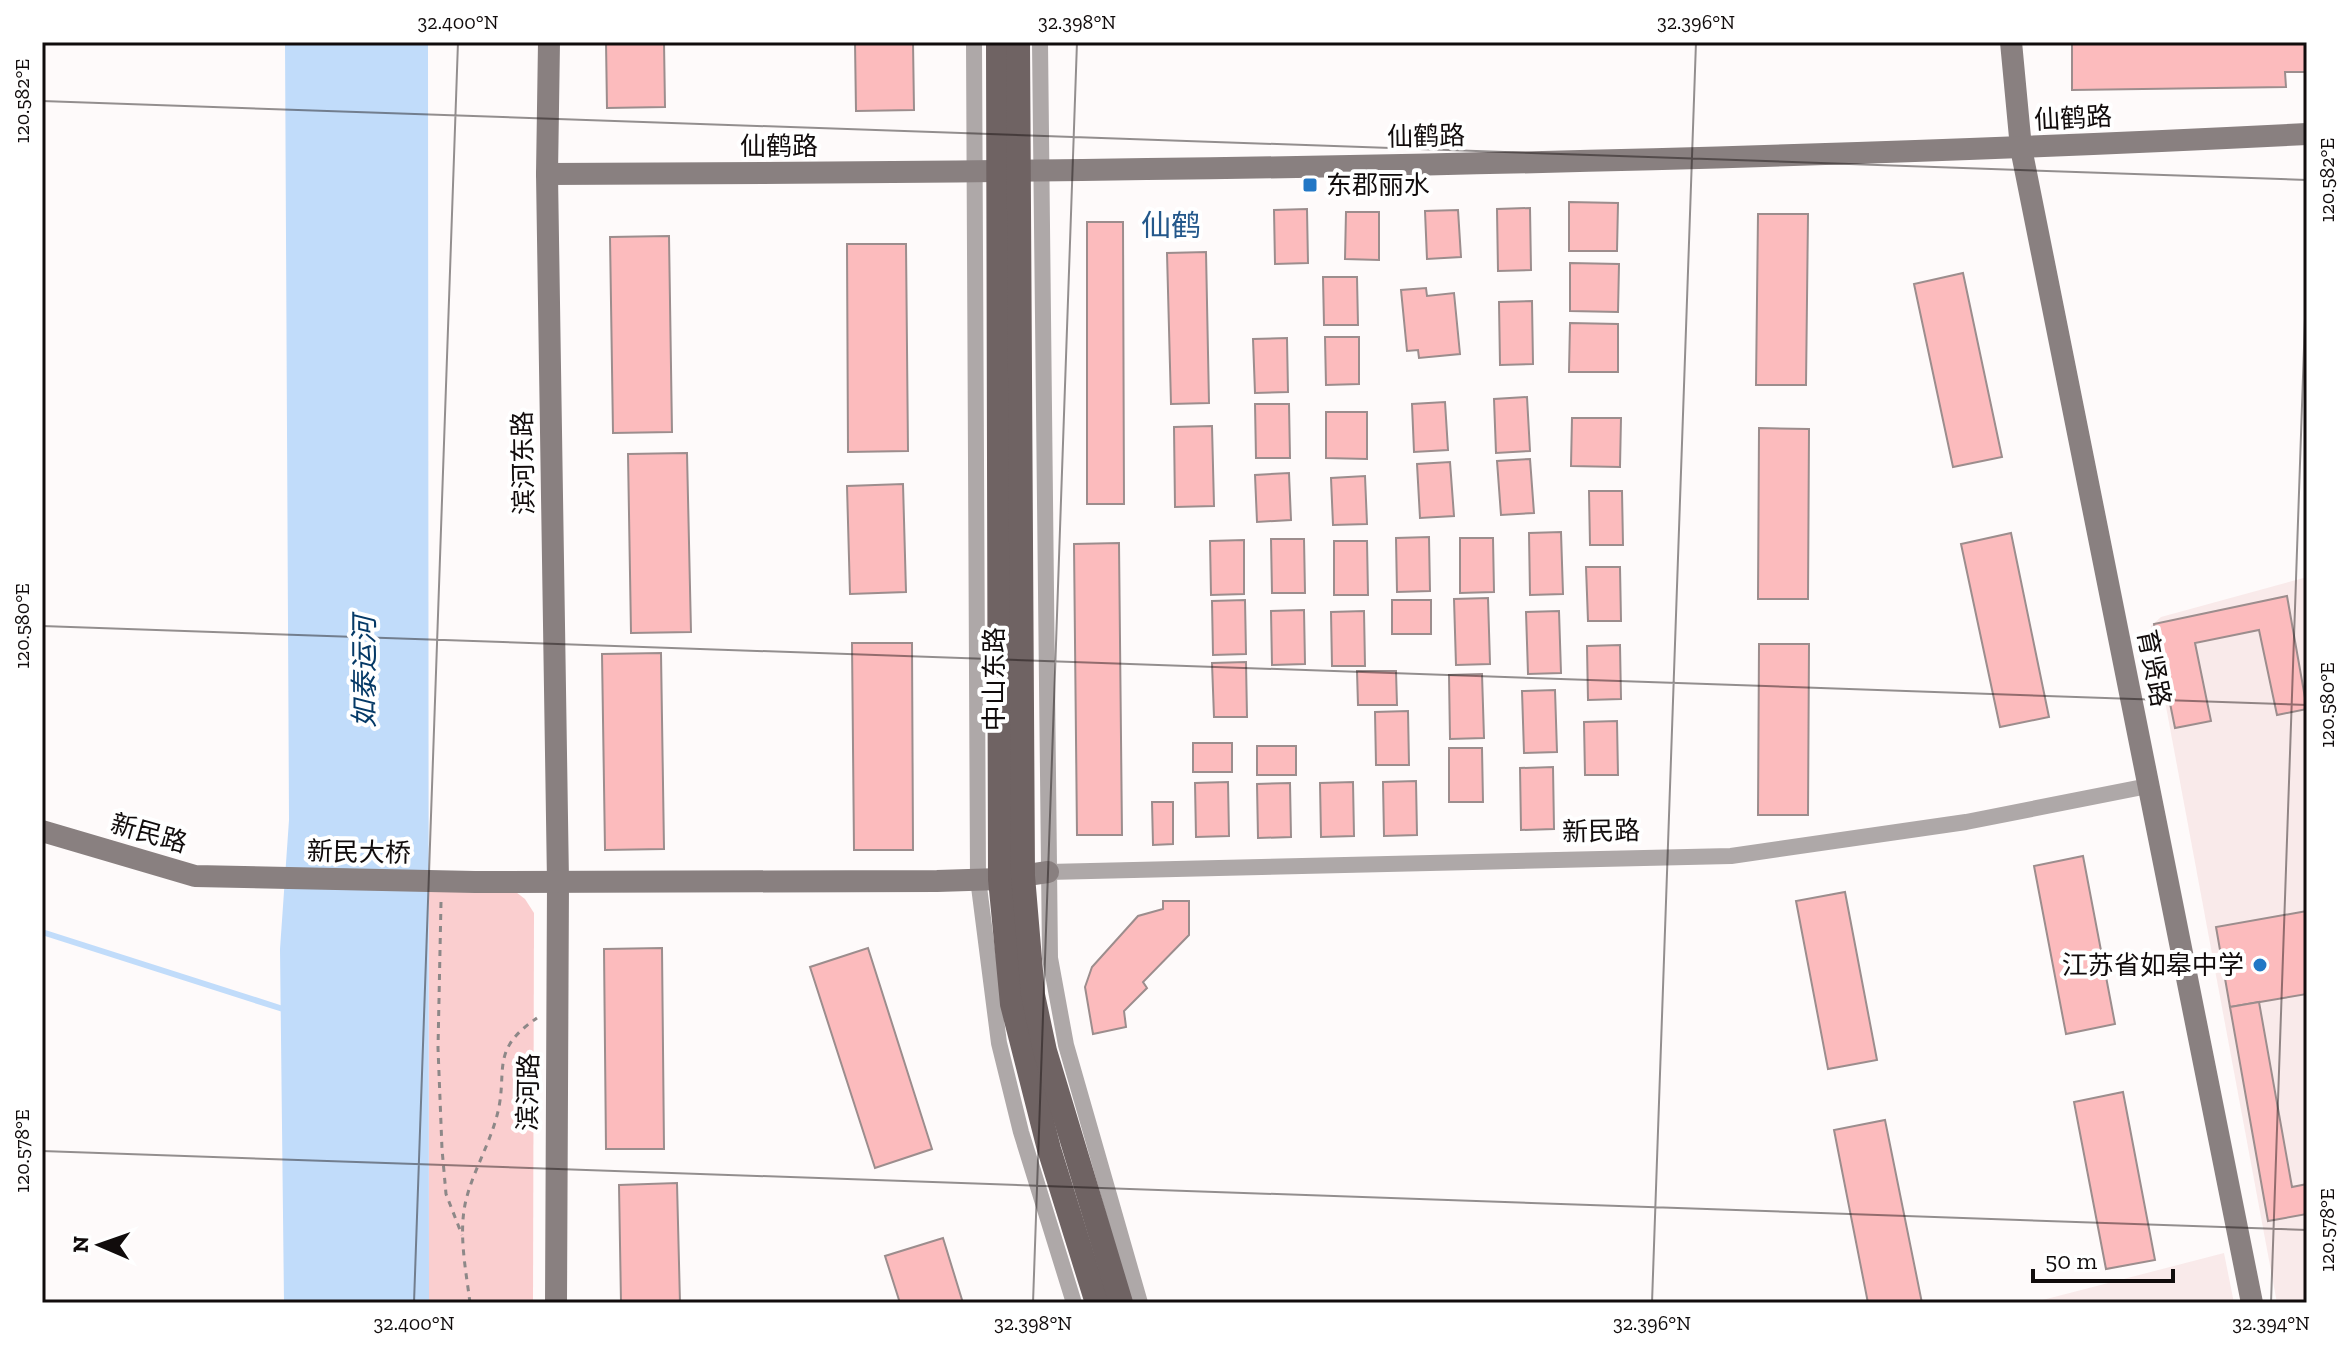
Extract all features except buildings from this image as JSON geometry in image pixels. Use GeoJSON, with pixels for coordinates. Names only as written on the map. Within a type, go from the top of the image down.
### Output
{"type":"FeatureCollection","features":[{"type":"Feature","properties":{"kind":"main road","name":"中山东路"},"geometry":{"type":"LineString","coordinates":[[998,42],[1009,172]]}},
{"type":"Feature","properties":{"kind":"main road","name":"中山东路"},"geometry":{"type":"LineString","coordinates":[[1018,42],[1009,172],[1000,878],[1015,1016],[1049,1149],[1097,1303]]}},
{"type":"Feature","properties":{"kind":"main road","name":"中山东路"},"geometry":{"type":"LineString","coordinates":[[1000,878],[1033,995],[1045,1051],[1121,1303]]}},
{"type":"Feature","properties":{"kind":"street","name":"滨河东路"},"geometry":{"type":"LineString","coordinates":[[549,42],[547,174],[558,882]]}},
{"type":"Feature","properties":{"kind":"street"},"geometry":{"type":"LineString","coordinates":[[974,42],[1009,172],[1048,872],[1050,958],[1066,1045],[1140,1303]]}},
{"type":"Feature","properties":{"kind":"street"},"geometry":{"type":"LineString","coordinates":[[1040,42],[1009,172],[999,1043],[1021,1132],[1074,1303]]}},
{"type":"Feature","properties":{"kind":"street","name":"育贤路"},"geometry":{"type":"LineString","coordinates":[[2011,42],[2021,148],[2252,1303]]}},
{"type":"Feature","properties":{"kind":"street","name":"仙鹤路"},"geometry":{"type":"LineString","coordinates":[[547,174],[1009,172],[2021,148],[2307,134]]}},
{"type":"Feature","properties":{"kind":"street","name":"新民路"},"geometry":{"type":"LineString","coordinates":[[1048,872],[1731,856],[1966,822],[2148,786]]}},
{"type":"Feature","properties":{"kind":"street","name":"新民路"},"geometry":{"type":"LineString","coordinates":[[42,831],[195,876],[242,878]]}},
{"type":"Feature","properties":{"kind":"street","name":"新民大桥"},"geometry":{"type":"LineString","coordinates":[[242,878],[558,882],[1000,878],[1048,872]]}},
{"type":"Feature","properties":{"kind":"street","name":"滨河路"},"geometry":{"type":"LineString","coordinates":[[556,1303],[558,882]]}},
{"type":"Feature","properties":{"kind":"path"},"geometry":{"type":"LineString","coordinates":[[441,902],[438,1048],[442,1149],[446,1194],[462,1235]]}},
{"type":"Feature","properties":{"kind":"path"},"geometry":{"type":"LineString","coordinates":[[470,1303],[462,1235],[466,1201],[497,1117],[504,1050],[521,1029],[557,1005]]}},
{"type":"Feature","properties":{"kind":"shaded area","name":"江苏省如皋中学"},"geometry":{"type":"Polygon","coordinates":[[[2307,577],[2307,1303],[2277,1303],[2151,626],[2161,617],[2307,577]]]}},
{"type":"Feature","properties":{"kind":"shaded area"},"geometry":{"type":"Polygon","coordinates":[[[429,889],[512,889],[525,899],[534,913],[533,1303],[429,1303],[429,889]]]}},
{"type":"Feature","properties":{"kind":"shaded area"},"geometry":{"type":"Polygon","coordinates":[[[2224,1253],[2234,1303],[2031,1303],[2224,1253]]]}},
{"type":"Feature","properties":{"kind":"water","name":"如泰运河"},"geometry":{"type":"Polygon","coordinates":[[[285,42],[428,42],[429,1303],[284,1303],[280,949],[289,820],[285,42]]]}},
{"type":"Feature","properties":{"kind":"waterway"},"geometry":{"type":"LineString","coordinates":[[42,932],[286,1010]]}},
{"type":"Feature","properties":{"kind":"place","name":"东郡丽水"},"geometry":{"type":"Point","coordinates":[1310,185]}},
{"type":"Feature","properties":{"kind":"place","name":"江苏省如皋中学"},"geometry":{"type":"Point","coordinates":[2260,965]}},
{"type":"Feature","properties":{"kind":"district","name":"仙鹤"},"geometry":{"type":"Point","coordinates":[1171,226]}}]}
